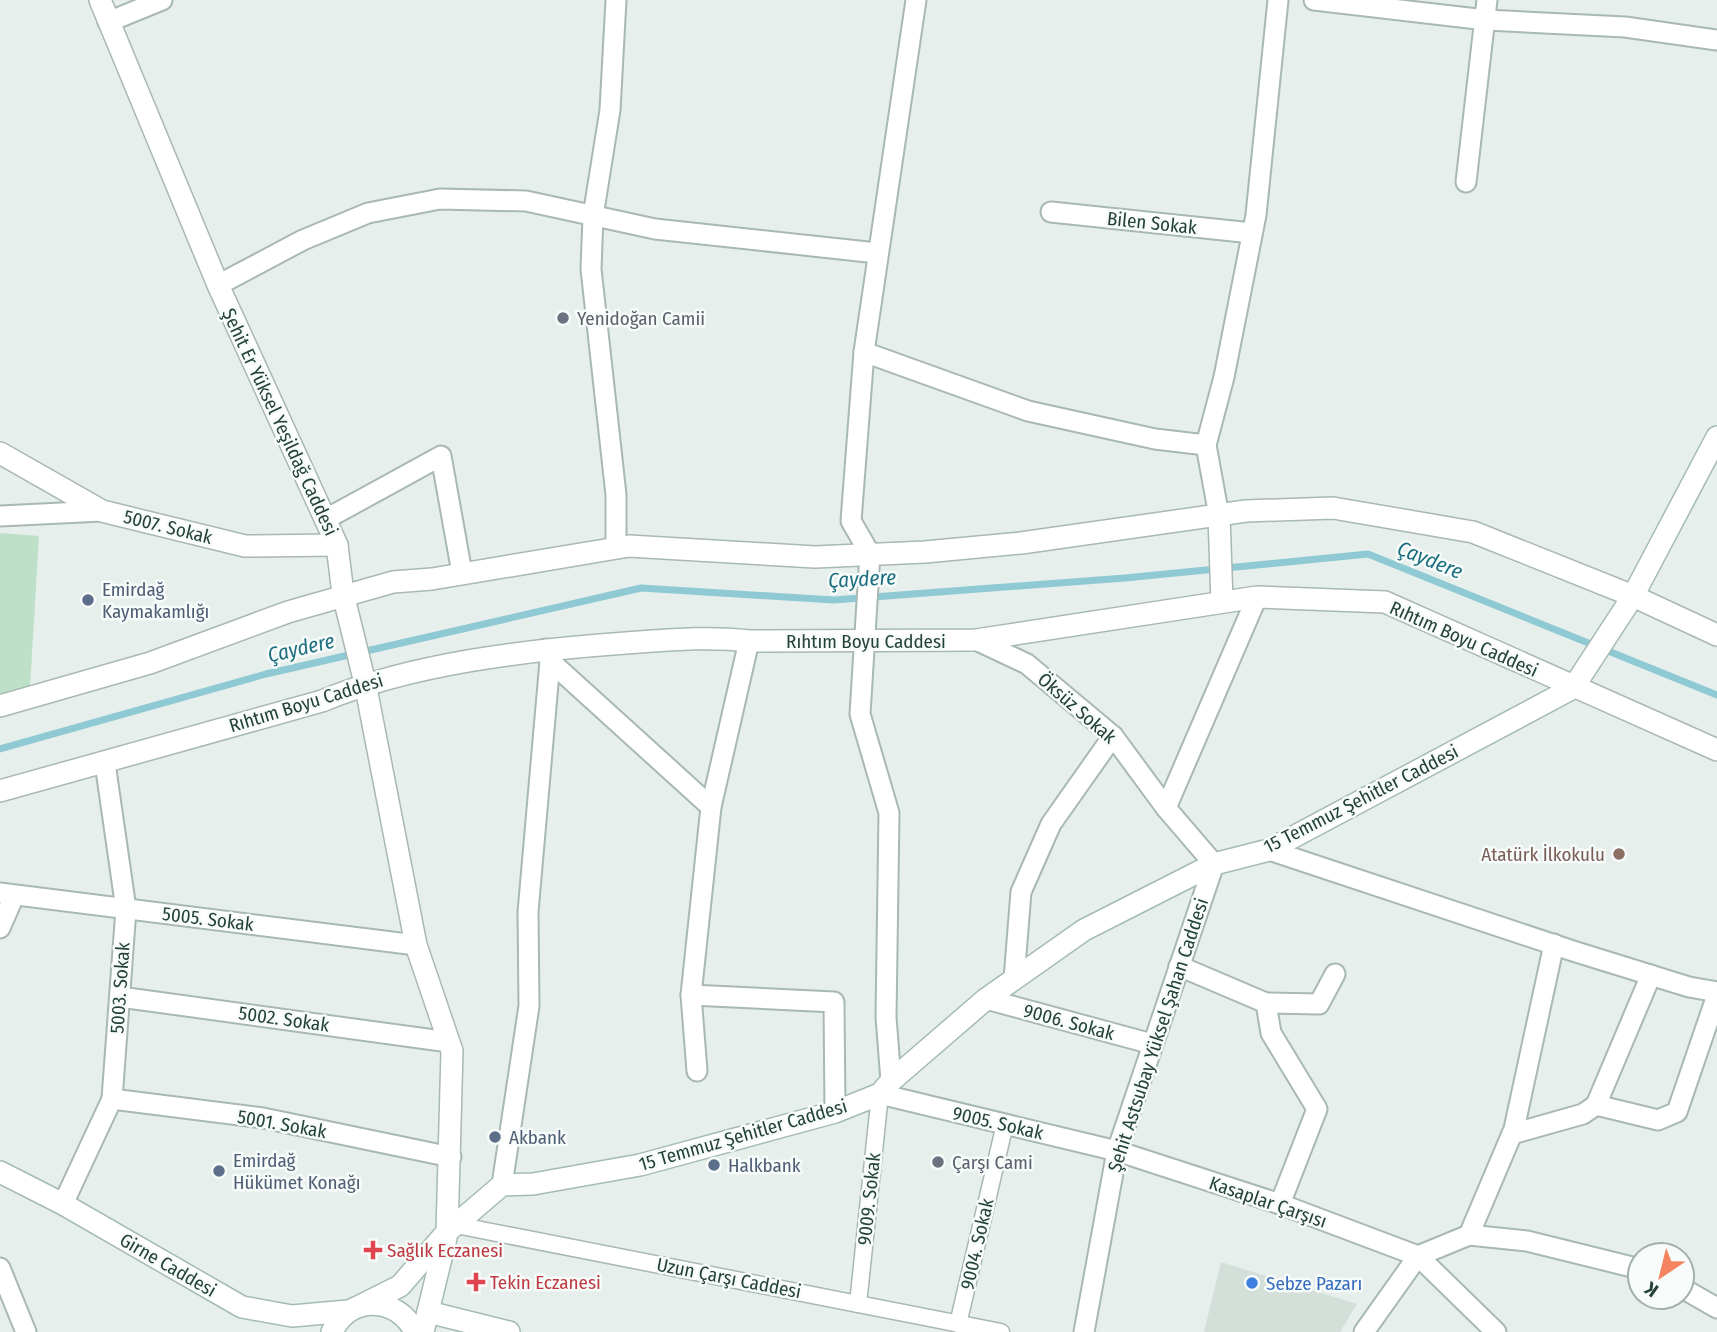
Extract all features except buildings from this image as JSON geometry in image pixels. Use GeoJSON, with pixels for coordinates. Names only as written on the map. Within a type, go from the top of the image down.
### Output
{"type":"FeatureCollection","features":[{"type":"Feature","properties":{"kind":"street","name":"Şehit Er Yüksel Yeşildağ Caddesi"},"geometry":{"type":"LineString","coordinates":[[100,0],[218,285],[337,545],[343,594],[365,683],[416,945],[452,1051],[451,1229],[426,1322]]}},
{"type":"Feature","properties":{"kind":"street"},"geometry":{"type":"LineString","coordinates":[[108,23],[162,0]]}},
{"type":"Feature","properties":{"kind":"street"},"geometry":{"type":"LineString","coordinates":[[616,0],[610,110],[593,216],[591,269],[615,495],[616,548]]}},
{"type":"Feature","properties":{"kind":"street"},"geometry":{"type":"LineString","coordinates":[[885,1087],[889,813],[860,715],[870,554],[851,520],[864,352],[916,0]]}},
{"type":"Feature","properties":{"kind":"street"},"geometry":{"type":"LineString","coordinates":[[1222,602],[1219,516],[1206,445],[1224,377],[1252,233],[1278,0]]}},
{"type":"Feature","properties":{"kind":"street"},"geometry":{"type":"LineString","coordinates":[[1314,0],[1486,10],[1717,40]]}},
{"type":"Feature","properties":{"kind":"street"},"geometry":{"type":"LineString","coordinates":[[1466,182],[1486,10]]}},
{"type":"Feature","properties":{"kind":"street"},"geometry":{"type":"LineString","coordinates":[[218,285],[303,240],[368,213],[440,199],[526,201],[655,229],[877,253]]}},
{"type":"Feature","properties":{"kind":"street","name":"Bilen Sokak"},"geometry":{"type":"LineString","coordinates":[[1051,212],[1252,233]]}},
{"type":"Feature","properties":{"kind":"street"},"geometry":{"type":"LineString","coordinates":[[864,352],[1028,411],[1155,439],[1206,445]]}},
{"type":"Feature","properties":{"kind":"street","name":"15 Temmuz Şehitler Caddesi"},"geometry":{"type":"LineString","coordinates":[[502,1185],[533,1184],[640,1165],[835,1112],[885,1087],[986,999],[1084,930],[1214,864],[1269,850],[1573,688],[1633,596],[1715,448]]}},
{"type":"Feature","properties":{"kind":"street"},"geometry":{"type":"LineString","coordinates":[[0,453],[102,511]]}},
{"type":"Feature","properties":{"kind":"street"},"geometry":{"type":"LineString","coordinates":[[326,519],[440,456],[462,573]]}},
{"type":"Feature","properties":{"kind":"street"},"geometry":{"type":"LineString","coordinates":[[0,706],[149,663],[343,594],[393,582],[629,546],[815,557],[870,554],[1021,543],[1246,511],[1333,508],[1473,532],[1633,596],[1717,635]]}},
{"type":"Feature","properties":{"kind":"street","name":"5007. Sokak"},"geometry":{"type":"LineString","coordinates":[[0,516],[102,511],[245,546],[337,545]]}},
{"type":"Feature","properties":{"kind":"street"},"geometry":{"type":"LineString","coordinates":[[1166,808],[1256,597]]}},
{"type":"Feature","properties":{"kind":"street","name":"Rıhtım Boyu Caddesi"},"geometry":{"type":"LineString","coordinates":[[0,791],[322,701],[365,683],[548,655],[716,637],[749,641],[975,640],[1256,597],[1385,602],[1717,750]]}},
{"type":"Feature","properties":{"kind":"street","name":"Öksüz Sokak"},"geometry":{"type":"LineString","coordinates":[[975,640],[1027,664],[1113,736],[1166,808],[1214,864]]}},
{"type":"Feature","properties":{"kind":"street"},"geometry":{"type":"LineString","coordinates":[[697,1072],[691,995],[711,807],[749,641]]}},
{"type":"Feature","properties":{"kind":"street"},"geometry":{"type":"LineString","coordinates":[[548,655],[711,807]]}},
{"type":"Feature","properties":{"kind":"street"},"geometry":{"type":"LineString","coordinates":[[332,1332],[355,1308],[400,1286],[451,1229],[502,1185],[529,1006],[528,912],[548,655]]}},
{"type":"Feature","properties":{"kind":"street"},"geometry":{"type":"LineString","coordinates":[[1014,979],[1021,892],[1051,824],[1113,736]]}},
{"type":"Feature","properties":{"kind":"street","name":"5003. Sokak"},"geometry":{"type":"LineString","coordinates":[[63,1204],[112,1099],[126,909],[105,763]]}},
{"type":"Feature","properties":{"kind":"street"},"geometry":{"type":"LineString","coordinates":[[1269,850],[1554,944],[1717,994],[1677,1112],[1658,1120],[1596,1105]]}},
{"type":"Feature","properties":{"kind":"street","name":"Şehit Astsubay Yüksel Şahan Caddesi"},"geometry":{"type":"LineString","coordinates":[[1084,1332],[1117,1151],[1214,864]]}},
{"type":"Feature","properties":{"kind":"street"},"geometry":{"type":"LineString","coordinates":[[0,928],[7,895]]}},
{"type":"Feature","properties":{"kind":"street","name":"5005. Sokak"},"geometry":{"type":"LineString","coordinates":[[7,895],[416,945]]}},
{"type":"Feature","properties":{"kind":"street"},"geometry":{"type":"LineString","coordinates":[[1469,1235],[1512,1134],[1554,944]]}},
{"type":"Feature","properties":{"kind":"street"},"geometry":{"type":"LineString","coordinates":[[1179,966],[1266,1003],[1319,1004],[1335,974]]}},
{"type":"Feature","properties":{"kind":"street"},"geometry":{"type":"LineString","coordinates":[[1512,1134],[1583,1114],[1596,1105],[1651,975]]}},
{"type":"Feature","properties":{"kind":"street"},"geometry":{"type":"LineString","coordinates":[[691,995],[834,1002],[835,1112]]}},
{"type":"Feature","properties":{"kind":"street","name":"5002. Sokak"},"geometry":{"type":"LineString","coordinates":[[120,997],[449,1042]]}},
{"type":"Feature","properties":{"kind":"street","name":"9006. Sokak"},"geometry":{"type":"LineString","coordinates":[[986,999],[1152,1044]]}},
{"type":"Feature","properties":{"kind":"street"},"geometry":{"type":"LineString","coordinates":[[1266,1003],[1271,1033],[1317,1108],[1280,1204]]}},
{"type":"Feature","properties":{"kind":"street","name":"9005. Sokak"},"geometry":{"type":"LineString","coordinates":[[885,1087],[1005,1124],[1117,1151]]}},
{"type":"Feature","properties":{"kind":"street","name":"9009. Sokak"},"geometry":{"type":"LineString","coordinates":[[858,1304],[885,1087]]}},
{"type":"Feature","properties":{"kind":"street","name":"5001. Sokak"},"geometry":{"type":"LineString","coordinates":[[112,1099],[262,1118],[451,1157]]}},
{"type":"Feature","properties":{"kind":"street","name":"9004. Sokak"},"geometry":{"type":"LineString","coordinates":[[958,1324],[1005,1124]]}},
{"type":"Feature","properties":{"kind":"street","name":"Kasaplar Çarşısı"},"geometry":{"type":"LineString","coordinates":[[1117,1151],[1280,1204],[1418,1256]]}},
{"type":"Feature","properties":{"kind":"street","name":"Girne Caddesi"},"geometry":{"type":"LineString","coordinates":[[0,1172],[63,1204],[242,1307],[292,1315],[355,1308]]}},
{"type":"Feature","properties":{"kind":"street","name":"Uzun Çarşı Caddesi"},"geometry":{"type":"LineString","coordinates":[[451,1229],[1001,1332]]}},
{"type":"Feature","properties":{"kind":"street"},"geometry":{"type":"LineString","coordinates":[[1364,1332],[1418,1256],[1469,1235],[1527,1241],[1626,1266]]}},
{"type":"Feature","properties":{"kind":"street"},"geometry":{"type":"LineString","coordinates":[[1418,1256],[1496,1332]]}},
{"type":"Feature","properties":{"kind":"street"},"geometry":{"type":"LineString","coordinates":[[0,1268],[26,1332]]}},
{"type":"Feature","properties":{"kind":"street"},"geometry":{"type":"LineString","coordinates":[[1696,1296],[1717,1308]]}},
{"type":"Feature","properties":{"kind":"street"},"geometry":{"type":"LineString","coordinates":[[355,1308],[374,1303],[398,1310],[415,1332]]}},
{"type":"Feature","properties":{"kind":"street"},"geometry":{"type":"LineString","coordinates":[[426,1322],[509,1332]]}},
{"type":"Feature","properties":{"kind":"shaded area","name":"Sebze Pazarı"},"geometry":{"type":"Polygon","coordinates":[[[1221,1262],[1357,1304],[1340,1332],[1204,1332],[1221,1262]]]}},
{"type":"Feature","properties":{"kind":"green space"},"geometry":{"type":"Polygon","coordinates":[[[0,533],[39,536],[30,687],[0,694],[0,533]]]}},
{"type":"Feature","properties":{"kind":"waterway","name":"Çaydere"},"geometry":{"type":"LineString","coordinates":[[0,749],[266,674],[641,588],[834,600],[1125,578],[1368,554],[1717,695]]}},
{"type":"Feature","properties":{"kind":"place","name":"Yenidoğan Camii"},"geometry":{"type":"Point","coordinates":[563,318]}},
{"type":"Feature","properties":{"kind":"place","name":"Emirdağ Kaymakamlığı"},"geometry":{"type":"Point","coordinates":[88,600]}},
{"type":"Feature","properties":{"kind":"place","name":"Atatürk İlkokulu"},"geometry":{"type":"Point","coordinates":[1619,854]}},
{"type":"Feature","properties":{"kind":"place","name":"Akbank"},"geometry":{"type":"Point","coordinates":[495,1137]}},
{"type":"Feature","properties":{"kind":"place","name":"Çarşı Cami"},"geometry":{"type":"Point","coordinates":[938,1162]}},
{"type":"Feature","properties":{"kind":"place","name":"Halkbank"},"geometry":{"type":"Point","coordinates":[714,1165]}},
{"type":"Feature","properties":{"kind":"place","name":"Emirdağ Hükümet Konağı"},"geometry":{"type":"Point","coordinates":[219,1171]}},
{"type":"Feature","properties":{"kind":"place","name":"Sağlık Eczanesi"},"geometry":{"type":"Point","coordinates":[373,1250]}},
{"type":"Feature","properties":{"kind":"place","name":"Tekin Eczanesi"},"geometry":{"type":"Point","coordinates":[476,1282]}},
{"type":"Feature","properties":{"kind":"place","name":"Sebze Pazarı"},"geometry":{"type":"Point","coordinates":[1252,1283]}}]}
